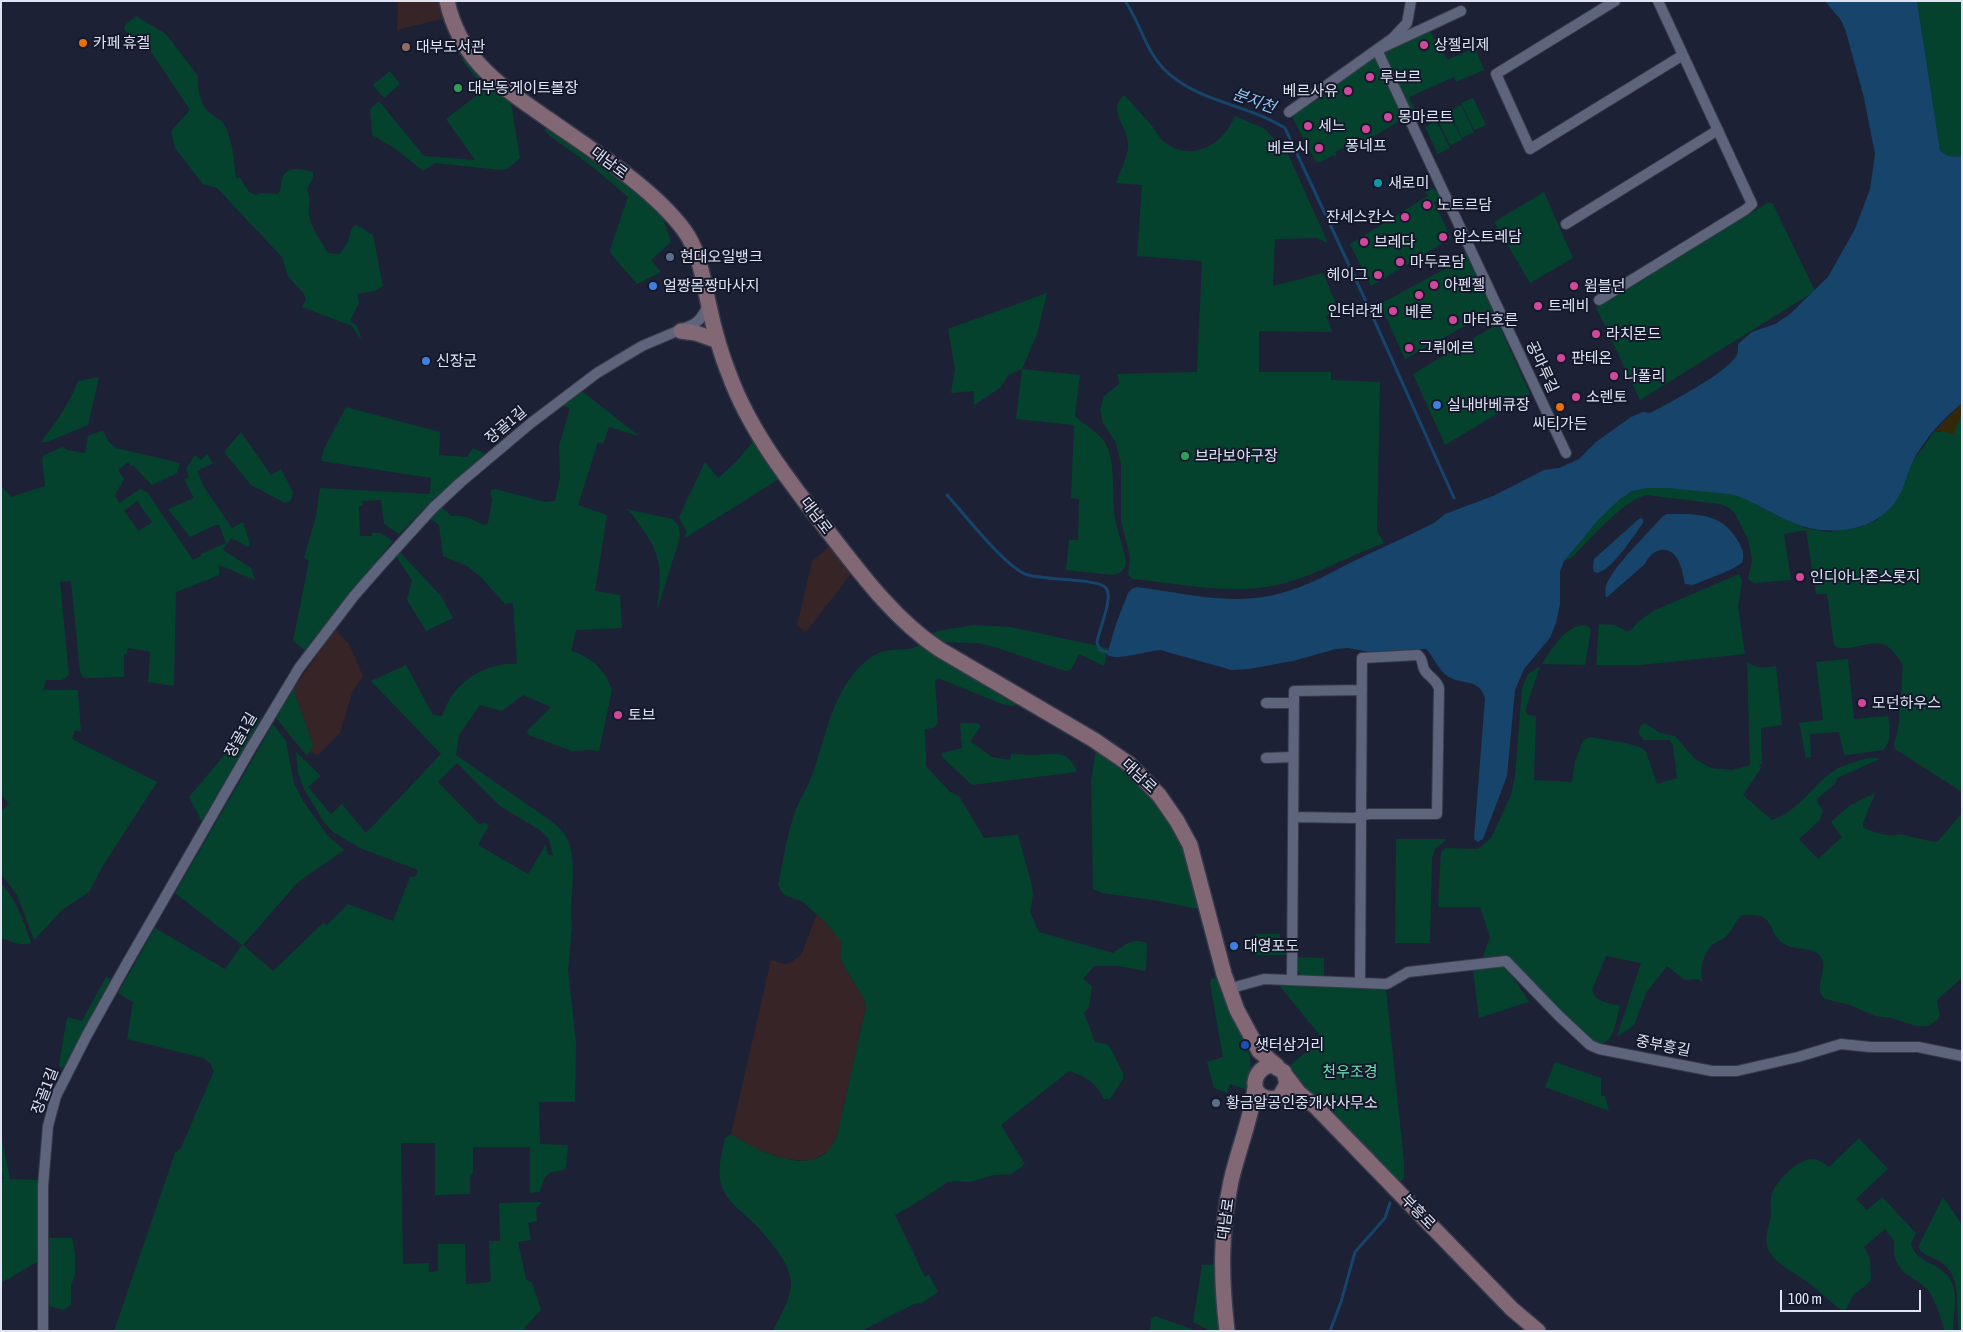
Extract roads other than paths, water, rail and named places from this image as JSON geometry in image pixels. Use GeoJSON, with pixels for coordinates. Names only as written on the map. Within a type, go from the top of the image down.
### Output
{"type":"FeatureCollection","features":[{"type":"Feature","properties":{"kind":"street","name":"대남로"},"geometry":{"type":"LineString","coordinates":[[447,1],[458,36],[474,59],[490,77],[513,96],[638,185],[677,222],[692,242],[729,375],[754,428],[782,470],[858,570],[904,622],[922,638],[959,662],[1073,727],[1114,753],[1136,771],[1166,804],[1182,829],[1193,856],[1228,989],[1259,1051],[1252,1110],[1231,1182],[1222,1245],[1227,1331]]}},
{"type":"Feature","properties":{"kind":"street"},"geometry":{"type":"LineString","coordinates":[[1289,112],[1393,38],[1407,23],[1411,1]]}},
{"type":"Feature","properties":{"kind":"street"},"geometry":{"type":"LineString","coordinates":[[1615,1],[1496,74],[1530,149],[1683,55]]}},
{"type":"Feature","properties":{"kind":"street"},"geometry":{"type":"LineString","coordinates":[[1599,300],[1750,207],[1751,202],[1658,1]]}},
{"type":"Feature","properties":{"kind":"street"},"geometry":{"type":"LineString","coordinates":[[1377,50],[1462,11]]}},
{"type":"Feature","properties":{"kind":"street","name":"공마루길"},"geometry":{"type":"LineString","coordinates":[[1377,50],[1566,453]]}},
{"type":"Feature","properties":{"kind":"street"},"geometry":{"type":"LineString","coordinates":[[1566,224],[1718,130]]}},
{"type":"Feature","properties":{"kind":"street","name":"장골1길"},"geometry":{"type":"LineString","coordinates":[[43,1331],[43,1186],[48,1126],[56,1096],[126,965],[299,668],[354,596],[433,508],[461,482],[530,423],[597,373],[642,346],[681,331],[700,319],[709,305]]}},
{"type":"Feature","properties":{"kind":"street"},"geometry":{"type":"LineString","coordinates":[[681,331],[696,333],[718,341]]}},
{"type":"Feature","properties":{"kind":"street"},"geometry":{"type":"LineString","coordinates":[[1228,989],[1264,979],[1360,983],[1361,816],[1362,690],[1362,658],[1418,655],[1423,660],[1426,672],[1434,678],[1439,688],[1437,814],[1369,814],[1361,816],[1354,818],[1293,817]]}},
{"type":"Feature","properties":{"kind":"street"},"geometry":{"type":"LineString","coordinates":[[1292,980],[1294,691],[1362,690]]}},
{"type":"Feature","properties":{"kind":"street"},"geometry":{"type":"LineString","coordinates":[[1266,703],[1294,703]]}},
{"type":"Feature","properties":{"kind":"street"},"geometry":{"type":"LineString","coordinates":[[1266,758],[1293,757]]}},
{"type":"Feature","properties":{"kind":"street","name":"중부흥길"},"geometry":{"type":"LineString","coordinates":[[1360,983],[1387,984],[1408,972],[1506,960],[1558,1016],[1590,1045],[1712,1071],[1737,1071],[1798,1057],[1841,1044],[1870,1047],[1918,1047],[1962,1056]]}},
{"type":"Feature","properties":{"kind":"street","name":"부흥로"},"geometry":{"type":"LineString","coordinates":[[1259,1051],[1282,1071],[1299,1093],[1316,1108],[1512,1309],[1538,1331]]}},
{"type":"Feature","properties":{"kind":"street"},"geometry":{"type":"LineString","coordinates":[[1252,1110],[1275,1097],[1287,1084],[1282,1071],[1267,1066],[1259,1070],[1256,1081],[1262,1096],[1275,1097],[1299,1093]]}},
{"type":"Feature","properties":{"kind":"water"},"geometry":{"type":"Polygon","coordinates":[[[1825,1],[1917,1],[1940,150],[1950,156],[1962,156],[1962,403],[1928,437],[1913,461],[1899,496],[1891,507],[1870,523],[1845,530],[1831,531],[1795,524],[1729,494],[1668,488],[1647,488],[1632,491],[1620,499],[1599,519],[1564,561],[1560,572],[1560,604],[1556,623],[1550,638],[1524,669],[1515,690],[1507,776],[1483,839],[1478,842],[1474,839],[1485,698],[1479,687],[1445,675],[1426,649],[1370,652],[1348,648],[1336,649],[1293,661],[1232,670],[1160,650],[1118,657],[1107,655],[1116,624],[1128,593],[1132,589],[1137,587],[1210,598],[1240,599],[1279,594],[1301,586],[1434,523],[1445,514],[1493,496],[1544,470],[1559,468],[1579,459],[1596,442],[1631,417],[1643,412],[1650,413],[1710,379],[1731,362],[1737,355],[1738,344],[1752,332],[1775,324],[1789,315],[1828,277],[1855,229],[1870,189],[1875,154],[1864,98],[1846,32],[1841,20],[1825,1]]]}},
{"type":"Feature","properties":{"kind":"water"},"geometry":{"type":"Polygon","coordinates":[[[1667,514],[1698,515],[1716,520],[1724,525],[1741,546],[1743,554],[1742,563],[1693,585],[1685,584],[1678,560],[1670,551],[1660,550],[1651,555],[1645,564],[1606,598],[1605,590],[1607,583],[1617,567],[1662,517],[1667,514]]]}},
{"type":"Feature","properties":{"kind":"water"},"geometry":{"type":"Polygon","coordinates":[[[1640,518],[1643,519],[1643,523],[1628,544],[1604,570],[1598,573],[1594,572],[1594,559],[1640,518]]]}},
{"type":"Feature","properties":{"kind":"waterway","name":"분지천"},"geometry":{"type":"LineString","coordinates":[[1125,1],[1157,61],[1176,79],[1206,96],[1254,113],[1285,128],[1363,295],[1454,498]]}},
{"type":"Feature","properties":{"kind":"waterway"},"geometry":{"type":"LineString","coordinates":[[947,495],[1006,561],[1016,569],[1034,576],[1082,581],[1106,588],[1108,593],[1107,607],[1097,643],[1100,650],[1108,652]]}},
{"type":"Feature","properties":{"kind":"waterway"},"geometry":{"type":"LineString","coordinates":[[1330,1331],[1341,1302],[1355,1252],[1385,1218],[1390,1203]]}},
{"type":"Feature","properties":{"kind":"place","name":"카페 휴겔"},"geometry":{"type":"Point","coordinates":[83,43]}},
{"type":"Feature","properties":{"kind":"place","name":"상젤리제"},"geometry":{"type":"Point","coordinates":[1424,45]}},
{"type":"Feature","properties":{"kind":"place","name":"대부도서관"},"geometry":{"type":"Point","coordinates":[406,47]}},
{"type":"Feature","properties":{"kind":"place","name":"루브르"},"geometry":{"type":"Point","coordinates":[1370,77]}},
{"type":"Feature","properties":{"kind":"place","name":"대부동게이트볼장"},"geometry":{"type":"Point","coordinates":[458,88]}},
{"type":"Feature","properties":{"kind":"place","name":"베르사유"},"geometry":{"type":"Point","coordinates":[1348,91]}},
{"type":"Feature","properties":{"kind":"place","name":"몽마르트"},"geometry":{"type":"Point","coordinates":[1388,117]}},
{"type":"Feature","properties":{"kind":"place","name":"세느"},"geometry":{"type":"Point","coordinates":[1308,126]}},
{"type":"Feature","properties":{"kind":"place","name":"퐁네프"},"geometry":{"type":"Point","coordinates":[1366,129]}},
{"type":"Feature","properties":{"kind":"place","name":"베르시"},"geometry":{"type":"Point","coordinates":[1319,148]}},
{"type":"Feature","properties":{"kind":"place","name":"새로미"},"geometry":{"type":"Point","coordinates":[1378,183]}},
{"type":"Feature","properties":{"kind":"place","name":"노트르담"},"geometry":{"type":"Point","coordinates":[1427,205]}},
{"type":"Feature","properties":{"kind":"place","name":"잔세스칸스"},"geometry":{"type":"Point","coordinates":[1405,217]}},
{"type":"Feature","properties":{"kind":"place","name":"암스트레담"},"geometry":{"type":"Point","coordinates":[1443,237]}},
{"type":"Feature","properties":{"kind":"place","name":"브레다"},"geometry":{"type":"Point","coordinates":[1364,242]}},
{"type":"Feature","properties":{"kind":"place","name":"현대오일뱅크"},"geometry":{"type":"Point","coordinates":[670,257]}},
{"type":"Feature","properties":{"kind":"place","name":"마두로담"},"geometry":{"type":"Point","coordinates":[1400,262]}},
{"type":"Feature","properties":{"kind":"place","name":"헤이그"},"geometry":{"type":"Point","coordinates":[1378,275]}},
{"type":"Feature","properties":{"kind":"place","name":"아펜젤"},"geometry":{"type":"Point","coordinates":[1434,285]}},
{"type":"Feature","properties":{"kind":"place","name":"얼짱몸짱마사지"},"geometry":{"type":"Point","coordinates":[653,286]}},
{"type":"Feature","properties":{"kind":"place","name":"윔블던"},"geometry":{"type":"Point","coordinates":[1574,286]}},
{"type":"Feature","properties":{"kind":"place","name":"베른"},"geometry":{"type":"Point","coordinates":[1419,295]}},
{"type":"Feature","properties":{"kind":"place","name":"트레비"},"geometry":{"type":"Point","coordinates":[1538,306]}},
{"type":"Feature","properties":{"kind":"place","name":"인터라켄"},"geometry":{"type":"Point","coordinates":[1393,311]}},
{"type":"Feature","properties":{"kind":"place","name":"마터호른"},"geometry":{"type":"Point","coordinates":[1453,320]}},
{"type":"Feature","properties":{"kind":"place","name":"라치몬드"},"geometry":{"type":"Point","coordinates":[1596,334]}},
{"type":"Feature","properties":{"kind":"place","name":"그뤼에르"},"geometry":{"type":"Point","coordinates":[1409,348]}},
{"type":"Feature","properties":{"kind":"place","name":"판테온"},"geometry":{"type":"Point","coordinates":[1561,358]}},
{"type":"Feature","properties":{"kind":"place","name":"신장군"},"geometry":{"type":"Point","coordinates":[426,361]}},
{"type":"Feature","properties":{"kind":"place","name":"나폴리"},"geometry":{"type":"Point","coordinates":[1614,376]}},
{"type":"Feature","properties":{"kind":"place","name":"소렌토"},"geometry":{"type":"Point","coordinates":[1576,397]}},
{"type":"Feature","properties":{"kind":"place","name":"실내바베큐장"},"geometry":{"type":"Point","coordinates":[1437,405]}},
{"type":"Feature","properties":{"kind":"place","name":"씨티가든"},"geometry":{"type":"Point","coordinates":[1560,407]}},
{"type":"Feature","properties":{"kind":"place","name":"브라보야구장"},"geometry":{"type":"Point","coordinates":[1185,456]}},
{"type":"Feature","properties":{"kind":"place","name":"인디아나존스롯지"},"geometry":{"type":"Point","coordinates":[1800,577]}},
{"type":"Feature","properties":{"kind":"place","name":"모던하우스"},"geometry":{"type":"Point","coordinates":[1862,703]}},
{"type":"Feature","properties":{"kind":"place","name":"토브"},"geometry":{"type":"Point","coordinates":[618,715]}},
{"type":"Feature","properties":{"kind":"place","name":"대영포도"},"geometry":{"type":"Point","coordinates":[1234,946]}},
{"type":"Feature","properties":{"kind":"place","name":"샛터삼거리"},"geometry":{"type":"Point","coordinates":[1245,1045]}},
{"type":"Feature","properties":{"kind":"place","name":"황금알공인중개사사무소"},"geometry":{"type":"Point","coordinates":[1216,1103]}},
{"type":"Feature","properties":{"kind":"park label","name":"천우조경"},"geometry":{"type":"Point","coordinates":[1350,1072]}}]}
